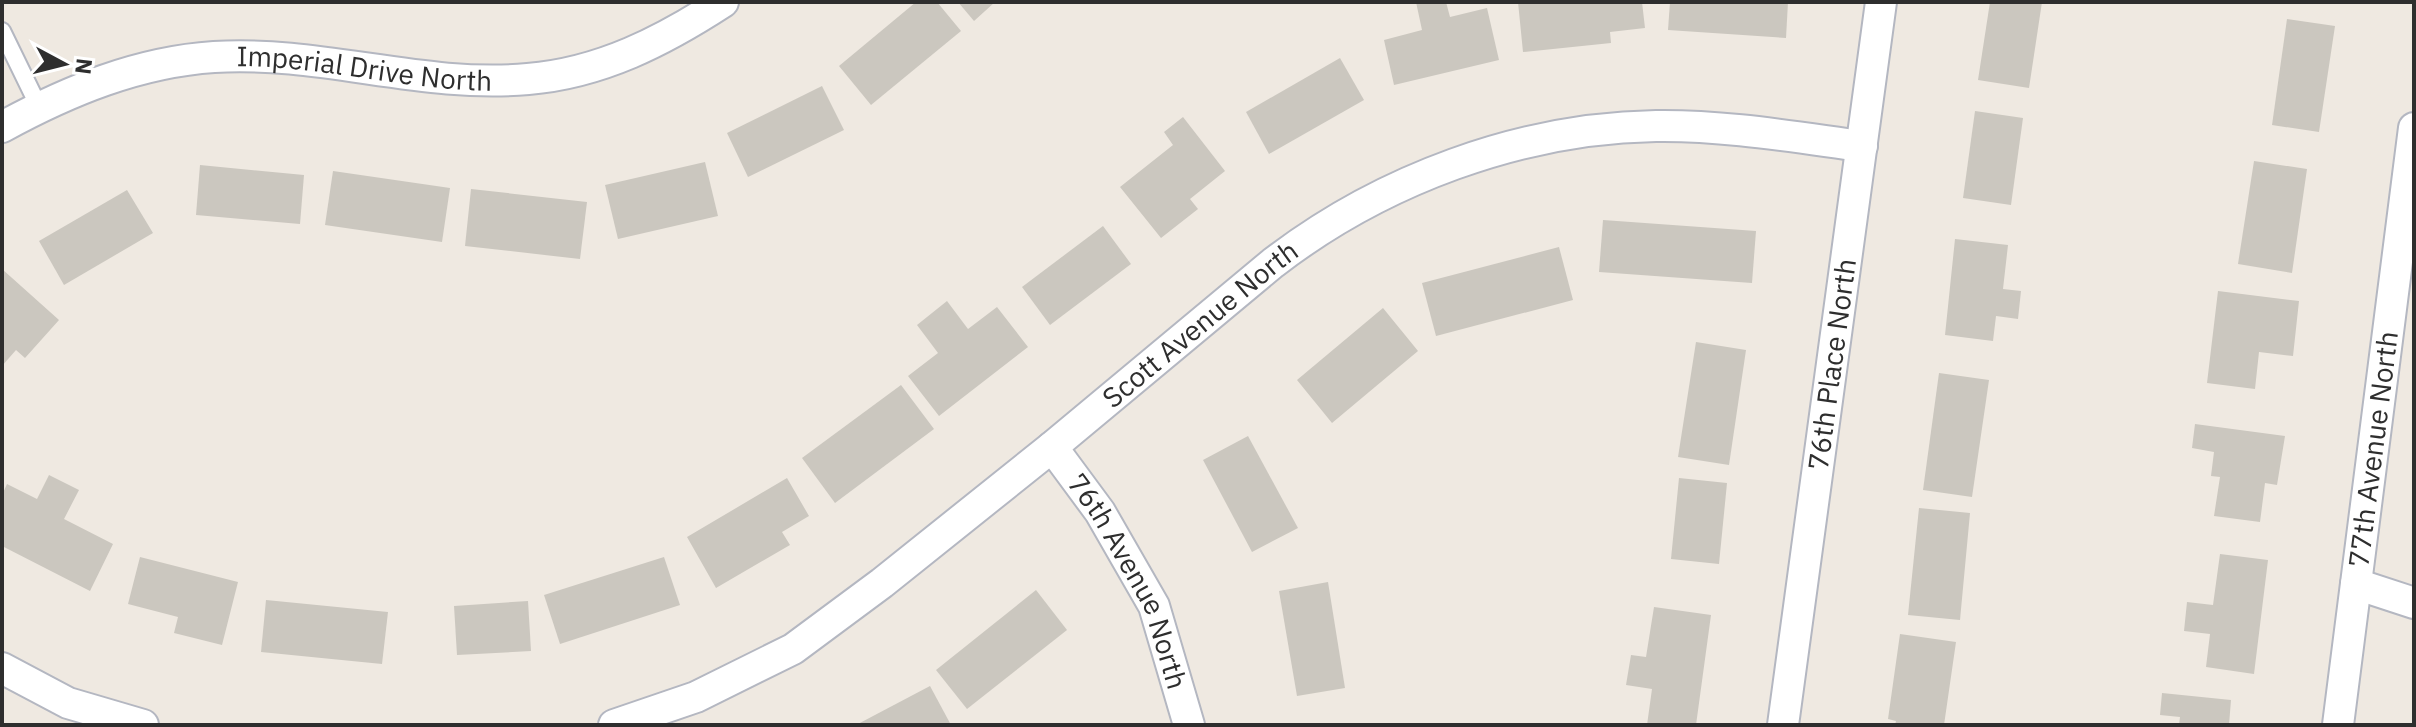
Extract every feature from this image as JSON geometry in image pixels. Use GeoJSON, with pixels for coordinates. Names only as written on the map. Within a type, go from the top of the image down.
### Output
{"type":"FeatureCollection","features":[{"type":"Feature","properties":{"kind":"street","name":"Imperial Drive North"},"geometry":{"type":"LineString","coordinates":[[2,127],[39,107],[131,71],[213,57],[295,58],[457,78],[528,79],[600,65],[665,40],[723,2]]}},
{"type":"Feature","properties":{"kind":"street","name":"76th Place North"},"geometry":{"type":"LineString","coordinates":[[1783,725],[1881,2]]}},
{"type":"Feature","properties":{"kind":"street","name":"Scott Avenue North"},"geometry":{"type":"LineString","coordinates":[[614,725],[696,697],[793,649],[882,583],[1052,447],[1303,239],[1389,193],[1480,156],[1574,131],[1659,126],[1862,146]]}},
{"type":"Feature","properties":{"kind":"street","name":"77th Avenue North"},"geometry":{"type":"LineString","coordinates":[[2338,725],[2414,128]]}},
{"type":"Feature","properties":{"kind":"street","name":"76th Avenue North"},"geometry":{"type":"LineString","coordinates":[[1052,447],[1100,512],[1154,606],[1189,725]]}},
{"type":"Feature","properties":{"kind":"street"},"geometry":{"type":"LineString","coordinates":[[2356,584],[2414,603]]}},
{"type":"Feature","properties":{"kind":"street"},"geometry":{"type":"LineString","coordinates":[[2,668],[68,703],[143,725]]}},
{"type":"Feature","properties":{"kind":"lane"},"geometry":{"type":"LineString","coordinates":[[2,31],[39,107]]}},
{"type":"Feature","properties":{"kind":"building"},"geometry":{"type":"Polygon","coordinates":[[[916,2],[937,2],[961,31],[871,105],[839,66],[916,2]]]}},
{"type":"Feature","properties":{"kind":"building"},"geometry":{"type":"Polygon","coordinates":[[[958,2],[995,2],[974,21],[958,2]]]}},
{"type":"Feature","properties":{"kind":"building"},"geometry":{"type":"Polygon","coordinates":[[[1416,2],[1446,2],[1450,17],[1487,8],[1499,60],[1394,85],[1384,40],[1422,30],[1416,2]]]}},
{"type":"Feature","properties":{"kind":"building"},"geometry":{"type":"Polygon","coordinates":[[[1518,2],[1642,2],[1645,28],[1610,32],[1611,43],[1523,52],[1518,2]]]}},
{"type":"Feature","properties":{"kind":"building"},"geometry":{"type":"Polygon","coordinates":[[[1670,2],[1788,2],[1786,38],[1668,30],[1670,2]]]}},
{"type":"Feature","properties":{"kind":"building"},"geometry":{"type":"Polygon","coordinates":[[[1990,2],[2042,2],[2029,88],[1978,80],[1990,2]]]}},
{"type":"Feature","properties":{"kind":"building"},"geometry":{"type":"Polygon","coordinates":[[[2287,19],[2335,26],[2319,132],[2272,125],[2287,19]]]}},
{"type":"Feature","properties":{"kind":"building"},"geometry":{"type":"Polygon","coordinates":[[[1340,58],[1364,100],[1269,154],[1246,112],[1340,58]]]}},
{"type":"Feature","properties":{"kind":"building"},"geometry":{"type":"Polygon","coordinates":[[[822,86],[844,130],[748,177],[727,133],[822,86]]]}},
{"type":"Feature","properties":{"kind":"building"},"geometry":{"type":"Polygon","coordinates":[[[1975,111],[2023,118],[2011,205],[1963,198],[1975,111]]]}},
{"type":"Feature","properties":{"kind":"building"},"geometry":{"type":"Polygon","coordinates":[[[1183,117],[1225,171],[1190,199],[1198,209],[1161,238],[1120,187],[1173,145],[1164,132],[1183,117]]]}},
{"type":"Feature","properties":{"kind":"building"},"geometry":{"type":"Polygon","coordinates":[[[2254,161],[2307,169],[2292,273],[2238,264],[2254,161]]]}},
{"type":"Feature","properties":{"kind":"building"},"geometry":{"type":"Polygon","coordinates":[[[705,162],[718,216],[618,239],[605,185],[705,162]]]}},
{"type":"Feature","properties":{"kind":"building"},"geometry":{"type":"Polygon","coordinates":[[[200,165],[304,175],[300,224],[196,215],[200,165]]]}},
{"type":"Feature","properties":{"kind":"building"},"geometry":{"type":"Polygon","coordinates":[[[333,171],[450,188],[442,242],[325,225],[333,171]]]}},
{"type":"Feature","properties":{"kind":"building"},"geometry":{"type":"Polygon","coordinates":[[[471,189],[587,202],[580,259],[465,246],[471,189]]]}},
{"type":"Feature","properties":{"kind":"building"},"geometry":{"type":"Polygon","coordinates":[[[127,190],[153,233],[64,285],[39,241],[127,190]]]}},
{"type":"Feature","properties":{"kind":"building"},"geometry":{"type":"Polygon","coordinates":[[[1603,220],[1756,231],[1752,283],[1599,272],[1603,220]]]}},
{"type":"Feature","properties":{"kind":"building"},"geometry":{"type":"Polygon","coordinates":[[[1103,226],[1131,264],[1050,325],[1022,287],[1103,226]]]}},
{"type":"Feature","properties":{"kind":"building"},"geometry":{"type":"Polygon","coordinates":[[[1955,239],[2008,245],[2003,289],[2021,291],[2018,319],[1996,316],[1993,341],[1945,335],[1955,239]]]}},
{"type":"Feature","properties":{"kind":"building"},"geometry":{"type":"Polygon","coordinates":[[[1559,247],[1573,300],[1436,336],[1422,283],[1559,247]]]}},
{"type":"Feature","properties":{"kind":"building"},"geometry":{"type":"Polygon","coordinates":[[[2,269],[59,320],[25,358],[16,350],[2,366],[2,269]]]}},
{"type":"Feature","properties":{"kind":"building"},"geometry":{"type":"Polygon","coordinates":[[[2218,291],[2299,301],[2293,356],[2259,352],[2255,389],[2207,383],[2218,291]]]}},
{"type":"Feature","properties":{"kind":"building"},"geometry":{"type":"Polygon","coordinates":[[[947,301],[968,329],[997,307],[1028,347],[939,416],[908,376],[938,353],[917,325],[947,301]]]}},
{"type":"Feature","properties":{"kind":"building"},"geometry":{"type":"Polygon","coordinates":[[[1383,308],[1418,351],[1332,423],[1297,380],[1383,308]]]}},
{"type":"Feature","properties":{"kind":"building"},"geometry":{"type":"Polygon","coordinates":[[[1696,342],[1746,350],[1729,465],[1678,457],[1696,342]]]}},
{"type":"Feature","properties":{"kind":"building"},"geometry":{"type":"Polygon","coordinates":[[[1939,373],[1989,380],[1972,497],[1923,490],[1939,373]]]}},
{"type":"Feature","properties":{"kind":"building"},"geometry":{"type":"Polygon","coordinates":[[[901,385],[934,429],[835,503],[802,458],[901,385]]]}},
{"type":"Feature","properties":{"kind":"building"},"geometry":{"type":"Polygon","coordinates":[[[2195,424],[2285,436],[2277,485],[2265,483],[2260,522],[2214,516],[2220,477],[2211,476],[2214,452],[2192,448],[2195,424]]]}},
{"type":"Feature","properties":{"kind":"building"},"geometry":{"type":"Polygon","coordinates":[[[1248,436],[1298,528],[1252,552],[1203,460],[1248,436]]]}},
{"type":"Feature","properties":{"kind":"building"},"geometry":{"type":"Polygon","coordinates":[[[49,475],[79,490],[64,519],[113,544],[90,591],[2,546],[2,495],[7,484],[37,499],[49,475]]]}},
{"type":"Feature","properties":{"kind":"building"},"geometry":{"type":"Polygon","coordinates":[[[787,478],[809,516],[782,532],[790,545],[716,588],[687,537],[787,478]]]}},
{"type":"Feature","properties":{"kind":"building"},"geometry":{"type":"Polygon","coordinates":[[[1679,478],[1727,483],[1719,564],[1671,559],[1679,478]]]}},
{"type":"Feature","properties":{"kind":"building"},"geometry":{"type":"Polygon","coordinates":[[[1919,508],[1970,513],[1960,620],[1908,615],[1919,508]]]}},
{"type":"Feature","properties":{"kind":"building"},"geometry":{"type":"Polygon","coordinates":[[[2220,554],[2268,560],[2254,674],[2206,667],[2210,634],[2184,631],[2187,602],[2213,605],[2220,554]]]}},
{"type":"Feature","properties":{"kind":"building"},"geometry":{"type":"Polygon","coordinates":[[[140,557],[238,582],[222,645],[174,633],[178,617],[128,604],[140,557]]]}},
{"type":"Feature","properties":{"kind":"building"},"geometry":{"type":"Polygon","coordinates":[[[664,557],[680,605],[560,644],[544,595],[664,557]]]}},
{"type":"Feature","properties":{"kind":"building"},"geometry":{"type":"Polygon","coordinates":[[[1328,582],[1345,688],[1297,696],[1279,591],[1328,582]]]}},
{"type":"Feature","properties":{"kind":"building"},"geometry":{"type":"Polygon","coordinates":[[[1036,590],[1067,630],[967,709],[936,670],[1036,590]]]}},
{"type":"Feature","properties":{"kind":"building"},"geometry":{"type":"Polygon","coordinates":[[[266,600],[388,612],[382,664],[261,652],[266,600]]]}},
{"type":"Feature","properties":{"kind":"building"},"geometry":{"type":"Polygon","coordinates":[[[528,601],[531,651],[457,655],[454,606],[528,601]]]}},
{"type":"Feature","properties":{"kind":"building"},"geometry":{"type":"Polygon","coordinates":[[[1654,607],[1711,615],[1696,725],[1647,725],[1652,689],[1626,685],[1631,655],[1646,657],[1654,607]]]}},
{"type":"Feature","properties":{"kind":"building"},"geometry":{"type":"Polygon","coordinates":[[[1900,634],[1956,642],[1944,725],[1895,725],[1896,721],[1888,719],[1900,634]]]}},
{"type":"Feature","properties":{"kind":"building"},"geometry":{"type":"Polygon","coordinates":[[[930,686],[951,725],[856,725],[930,686]]]}},
{"type":"Feature","properties":{"kind":"building"},"geometry":{"type":"Polygon","coordinates":[[[2162,693],[2231,700],[2229,725],[2179,725],[2180,717],[2160,715],[2162,693]]]}}]}
